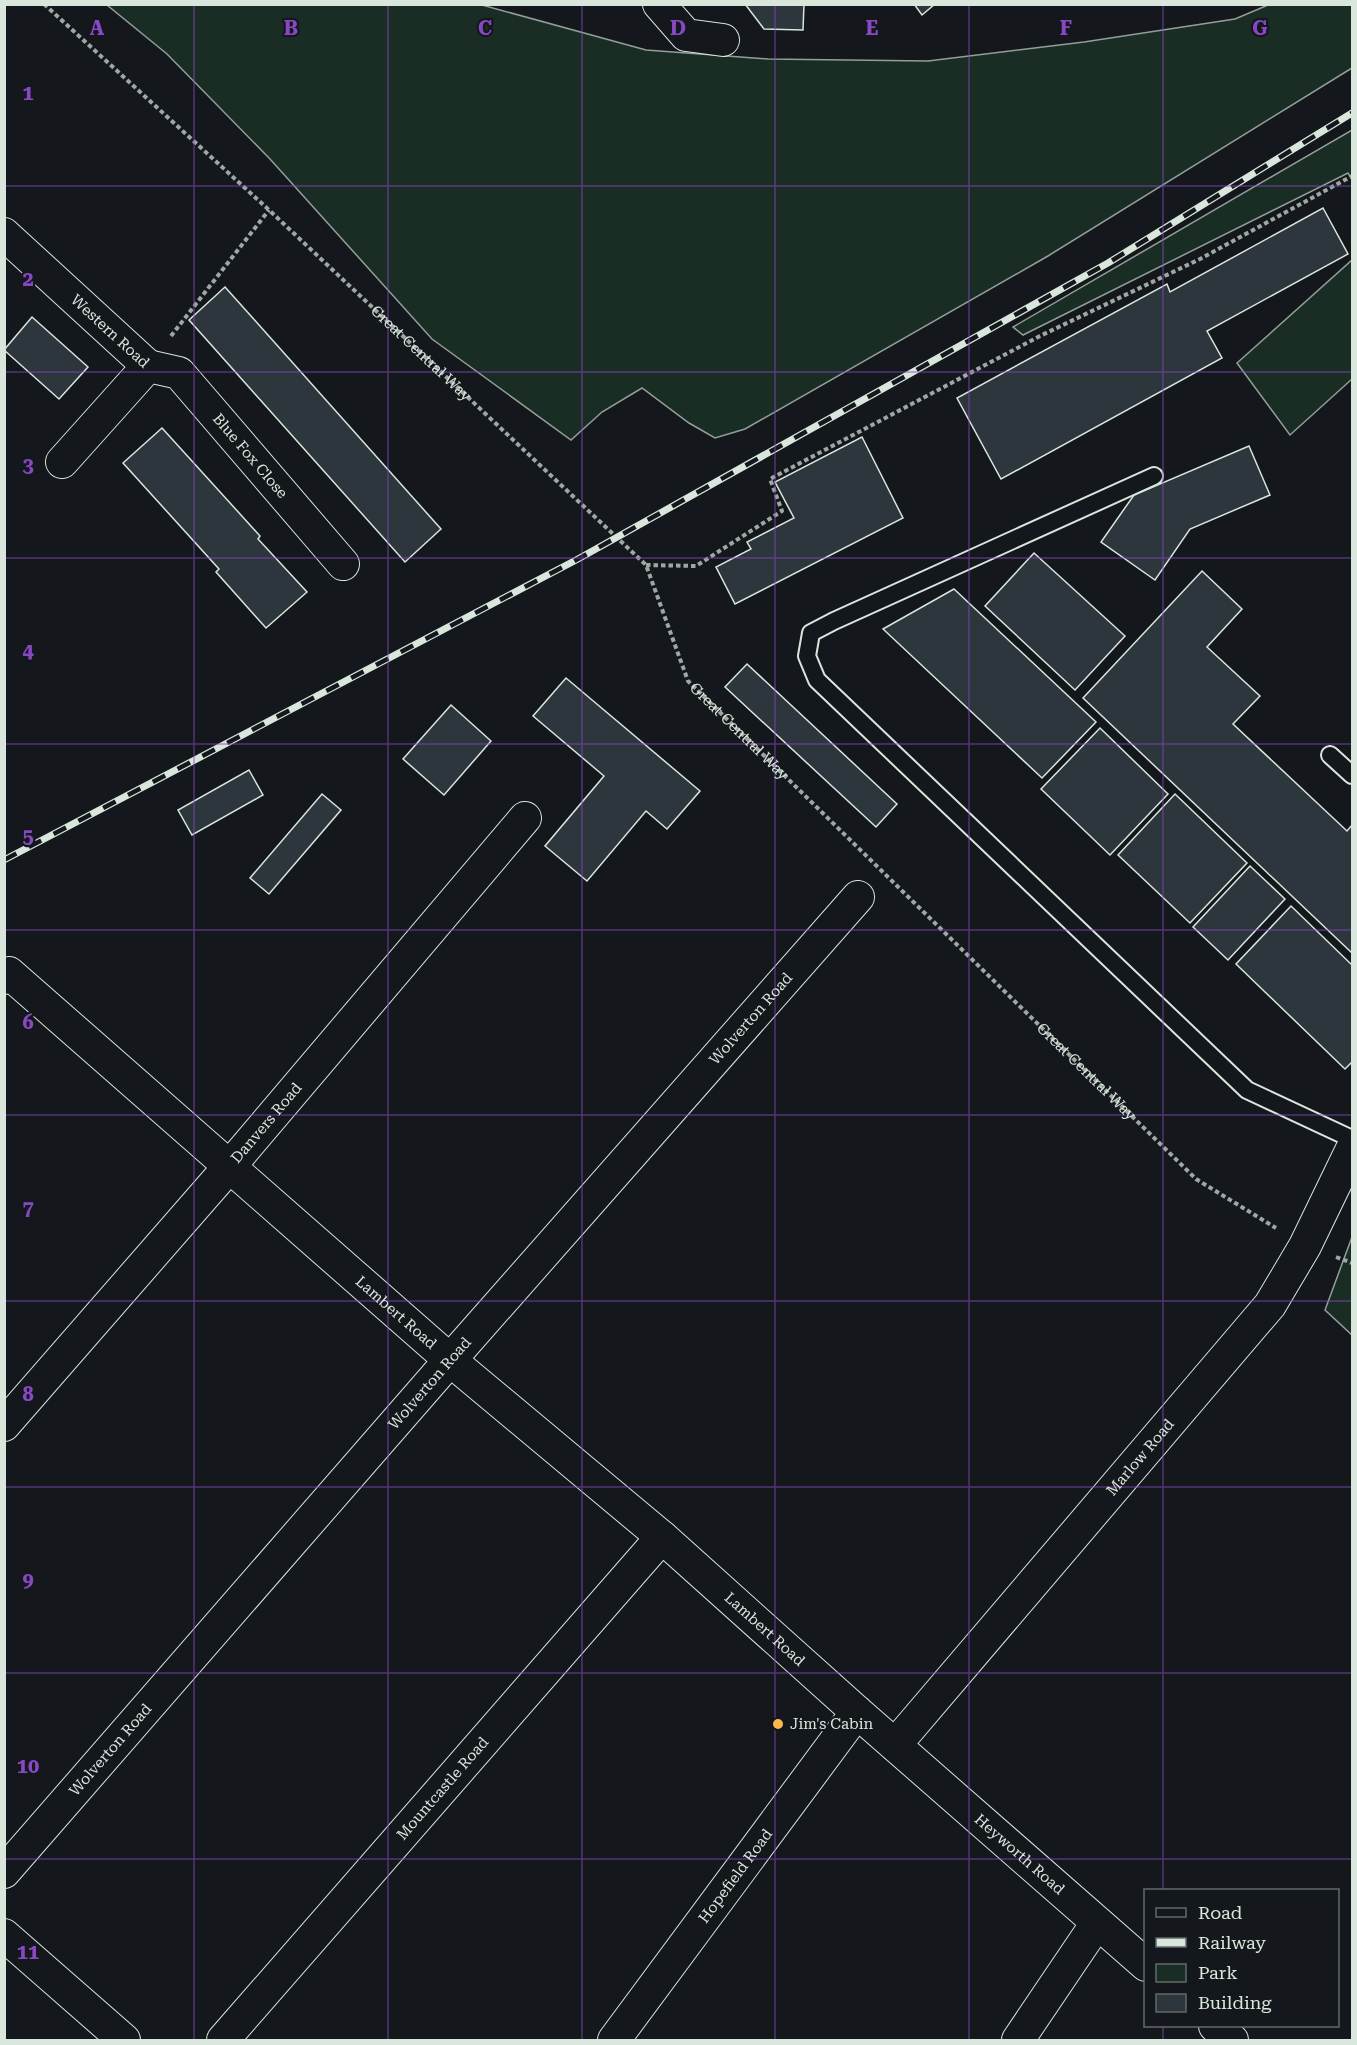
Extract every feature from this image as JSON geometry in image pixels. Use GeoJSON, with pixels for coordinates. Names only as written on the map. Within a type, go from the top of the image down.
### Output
{"type":"FeatureCollection","features":[{"type":"Feature","properties":{"kind":"street"},"geometry":{"type":"LineString","coordinates":[[659,4],[686,35],[723,40]]}},
{"type":"Feature","properties":{"kind":"street","name":"Western Road"},"geometry":{"type":"LineString","coordinates":[[4,234],[148,366],[62,462]]}},
{"type":"Feature","properties":{"kind":"street","name":"Blue Fox Close"},"geometry":{"type":"LineString","coordinates":[[148,366],[179,373],[343,564]]}},
{"type":"Feature","properties":{"kind":"street","name":"Danvers Road"},"geometry":{"type":"LineString","coordinates":[[4,1425],[229,1167],[525,818]]}},
{"type":"Feature","properties":{"kind":"street","name":"Wolverton Road"},"geometry":{"type":"LineString","coordinates":[[4,1872],[450,1360],[858,897]]}},
{"type":"Feature","properties":{"kind":"street","name":"Lambert Road"},"geometry":{"type":"LineString","coordinates":[[7,976],[450,1360],[662,1537],[895,1745]]}},
{"type":"Feature","properties":{"kind":"street","name":"Marlow Road"},"geometry":{"type":"LineString","coordinates":[[895,1745],[1270,1305],[1305,1246],[1353,1149]]}},
{"type":"Feature","properties":{"kind":"street","name":"Mountcastle Road"},"geometry":{"type":"LineString","coordinates":[[223,2040],[662,1537]]}},
{"type":"Feature","properties":{"kind":"street","name":"Hopefield Road"},"geometry":{"type":"LineString","coordinates":[[614,2040],[857,1712]]}},
{"type":"Feature","properties":{"kind":"street","name":"Heyworth Road"},"geometry":{"type":"LineString","coordinates":[[895,1745],[1144,1963]]}},
{"type":"Feature","properties":{"kind":"street"},"geometry":{"type":"LineString","coordinates":[[1018,2040],[1097,1923]]}},
{"type":"Feature","properties":{"kind":"street"},"geometry":{"type":"LineString","coordinates":[[4,1935],[124,2040]]}},
{"type":"Feature","properties":{"kind":"street"},"geometry":{"type":"LineString","coordinates":[[1217,2027],[1232,2040]]}},
{"type":"Feature","properties":{"kind":"lane"},"geometry":{"type":"LineString","coordinates":[[1154,476],[834,621],[811,633],[807,656],[817,680],[1247,1090],[1353,1139]]}},
{"type":"Feature","properties":{"kind":"lane"},"geometry":{"type":"LineString","coordinates":[[1330,755],[1353,775]]}},
{"type":"Feature","properties":{"kind":"path","name":"Great Central Way"},"geometry":{"type":"LineString","coordinates":[[44,4],[269,210],[645,565],[688,681],[1196,1179],[1305,1246]]}},
{"type":"Feature","properties":{"kind":"path"},"geometry":{"type":"LineString","coordinates":[[645,565],[696,566],[782,511],[770,479],[1040,336],[1200,259],[1353,176]]}},
{"type":"Feature","properties":{"kind":"path"},"geometry":{"type":"LineString","coordinates":[[148,366],[269,210]]}},
{"type":"Feature","properties":{"kind":"green space"},"geometry":{"type":"Polygon","coordinates":[[[107,5],[482,5],[646,50],[768,59],[928,61],[1084,42],[1235,19],[1268,5],[1352,5],[1352,68],[1048,256],[745,429],[715,438],[689,423],[642,388],[602,412],[571,440],[432,339],[270,159],[167,54],[107,5]]]}},
{"type":"Feature","properties":{"kind":"green space"},"geometry":{"type":"Polygon","coordinates":[[[1352,130],[1352,180],[1348,173],[1023,335],[1013,327],[1352,130]]]}},
{"type":"Feature","properties":{"kind":"green space"},"geometry":{"type":"Polygon","coordinates":[[[1352,260],[1352,379],[1290,435],[1237,363],[1352,260]]]}},
{"type":"Feature","properties":{"kind":"green space"},"geometry":{"type":"Polygon","coordinates":[[[1352,1237],[1352,1335],[1325,1310],[1352,1237]]]}},
{"type":"Feature","properties":{"kind":"building"},"geometry":{"type":"Polygon","coordinates":[[[745,4],[804,4],[803,30],[764,29],[745,4]]]}},
{"type":"Feature","properties":{"kind":"building"},"geometry":{"type":"Polygon","coordinates":[[[914,4],[935,4],[922,15],[914,4]]]}},
{"type":"Feature","properties":{"kind":"building"},"geometry":{"type":"Polygon","coordinates":[[[1323,208],[1348,254],[1207,331],[1222,358],[1001,479],[957,398],[1167,284],[1170,292],[1323,208]]]}},
{"type":"Feature","properties":{"kind":"building"},"geometry":{"type":"Polygon","coordinates":[[[225,287],[441,529],[405,562],[189,320],[225,287]]]}},
{"type":"Feature","properties":{"kind":"building"},"geometry":{"type":"Polygon","coordinates":[[[32,317],[88,367],[59,399],[4,350],[32,317]]]}},
{"type":"Feature","properties":{"kind":"building"},"geometry":{"type":"Polygon","coordinates":[[[162,428],[260,536],[258,539],[307,592],[266,628],[216,572],[219,569],[123,463],[162,428]]]}},
{"type":"Feature","properties":{"kind":"building"},"geometry":{"type":"Polygon","coordinates":[[[862,437],[903,518],[735,604],[716,567],[751,549],[747,542],[794,518],[775,482],[862,437]]]}},
{"type":"Feature","properties":{"kind":"building"},"geometry":{"type":"Polygon","coordinates":[[[1249,446],[1270,495],[1190,529],[1155,580],[1101,542],[1134,495],[1249,446]]]}},
{"type":"Feature","properties":{"kind":"building"},"geometry":{"type":"Polygon","coordinates":[[[1034,553],[1125,636],[1075,690],[985,606],[1034,553]]]}},
{"type":"Feature","properties":{"kind":"building"},"geometry":{"type":"Polygon","coordinates":[[[1202,571],[1242,609],[1207,647],[1260,696],[1233,724],[1347,831],[1352,825],[1352,953],[1083,698],[1202,571]]]}},
{"type":"Feature","properties":{"kind":"building"},"geometry":{"type":"Polygon","coordinates":[[[954,589],[1096,722],[1042,778],[883,629],[954,589]]]}},
{"type":"Feature","properties":{"kind":"building"},"geometry":{"type":"Polygon","coordinates":[[[747,664],[897,804],[876,827],[725,687],[747,664]]]}},
{"type":"Feature","properties":{"kind":"building"},"geometry":{"type":"Polygon","coordinates":[[[566,678],[700,791],[667,829],[646,811],[587,881],[545,846],[604,776],[533,716],[566,678]]]}},
{"type":"Feature","properties":{"kind":"building"},"geometry":{"type":"Polygon","coordinates":[[[451,705],[491,741],[444,795],[403,759],[451,705]]]}},
{"type":"Feature","properties":{"kind":"building"},"geometry":{"type":"Polygon","coordinates":[[[1100,728],[1168,794],[1110,855],[1041,789],[1100,728]]]}},
{"type":"Feature","properties":{"kind":"building"},"geometry":{"type":"Polygon","coordinates":[[[249,770],[263,795],[192,835],[178,810],[249,770]]]}},
{"type":"Feature","properties":{"kind":"building"},"geometry":{"type":"Polygon","coordinates":[[[322,794],[341,810],[269,894],[250,878],[322,794]]]}},
{"type":"Feature","properties":{"kind":"building"},"geometry":{"type":"Polygon","coordinates":[[[1175,794],[1247,863],[1190,923],[1118,855],[1175,794]]]}},
{"type":"Feature","properties":{"kind":"building"},"geometry":{"type":"Polygon","coordinates":[[[1250,866],[1285,899],[1228,960],[1193,927],[1250,866]]]}},
{"type":"Feature","properties":{"kind":"building"},"geometry":{"type":"Polygon","coordinates":[[[1291,906],[1352,965],[1352,1062],[1345,1069],[1236,964],[1291,906]]]}},
{"type":"Feature","properties":{"kind":"railway"},"geometry":{"type":"LineString","coordinates":[[4,860],[578,559],[1108,263],[1352,113]]}},
{"type":"Feature","properties":{"kind":"place","name":"Jim's Cabin"},"geometry":{"type":"Point","coordinates":[778,1724]}}]}
